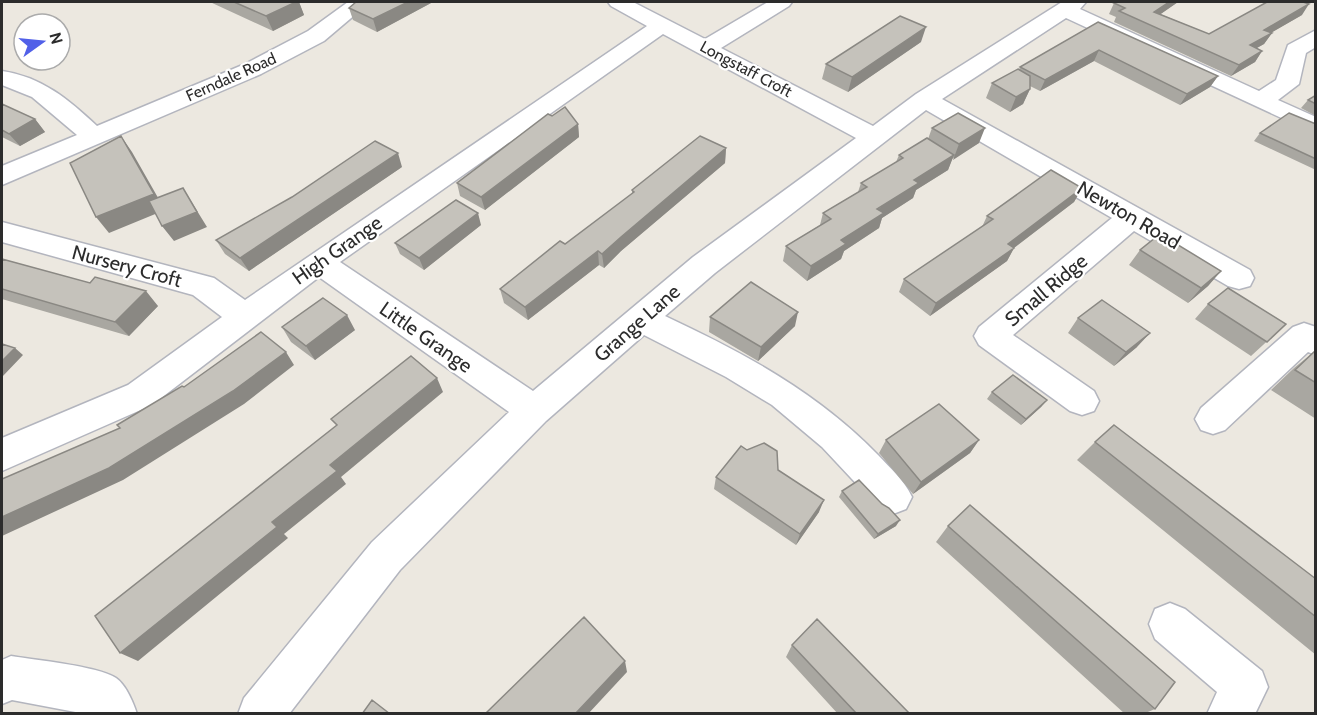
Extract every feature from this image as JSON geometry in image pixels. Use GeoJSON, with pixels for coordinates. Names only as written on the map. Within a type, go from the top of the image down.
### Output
{"type":"FeatureCollection","features":[{"type":"Feature","properties":{"kind":"street","name":"Longstaff Croft"},"geometry":{"type":"LineString","coordinates":[[618,2],[874,137]]}},
{"type":"Feature","properties":{"kind":"street"},"geometry":{"type":"LineString","coordinates":[[705,48],[782,2]]}},
{"type":"Feature","properties":{"kind":"street","name":"Ferndale Road"},"geometry":{"type":"LineString","coordinates":[[2,176],[253,69],[316,36],[349,3]]}},
{"type":"Feature","properties":{"kind":"street"},"geometry":{"type":"LineString","coordinates":[[1070,5],[1259,101],[1316,127]]}},
{"type":"Feature","properties":{"kind":"street","name":"Grange Lane"},"geometry":{"type":"LineString","coordinates":[[260,714],[386,556],[534,411],[705,265],[926,99],[1070,5]]}},
{"type":"Feature","properties":{"kind":"street","name":"High Grange"},"geometry":{"type":"LineString","coordinates":[[2,455],[140,395],[319,262],[662,25]]}},
{"type":"Feature","properties":{"kind":"street"},"geometry":{"type":"LineString","coordinates":[[1259,101],[1287,84],[1296,50],[1316,36]]}},
{"type":"Feature","properties":{"kind":"street"},"geometry":{"type":"LineString","coordinates":[[2,78],[38,88],[54,99],[94,137]]}},
{"type":"Feature","properties":{"kind":"street","name":"Newton Road"},"geometry":{"type":"LineString","coordinates":[[926,99],[1239,278]]}},
{"type":"Feature","properties":{"kind":"street","name":"Small Ridge"},"geometry":{"type":"LineString","coordinates":[[1082,401],[990,336],[1132,217]]}},
{"type":"Feature","properties":{"kind":"street","name":"Nursery Croft"},"geometry":{"type":"LineString","coordinates":[[2,232],[203,286],[245,317]]}},
{"type":"Feature","properties":{"kind":"street","name":"Little Grange"},"geometry":{"type":"LineString","coordinates":[[319,262],[534,411]]}},
{"type":"Feature","properties":{"kind":"street"},"geometry":{"type":"LineString","coordinates":[[641,319],[767,385],[797,406],[826,428],[893,497]]}},
{"type":"Feature","properties":{"kind":"street"},"geometry":{"type":"LineString","coordinates":[[1213,419],[1310,339]]}},
{"type":"Feature","properties":{"kind":"street"},"geometry":{"type":"LineString","coordinates":[[1170,624],[1246,687],[1229,714]]}},
{"type":"Feature","properties":{"kind":"street"},"geometry":{"type":"LineString","coordinates":[[2,682],[11,678],[101,694],[115,714]]}},
{"type":"Feature","properties":{"kind":"building"},"geometry":{"type":"Polygon","coordinates":[[[234,2],[296,2],[266,16],[234,2]]]}},
{"type":"Feature","properties":{"kind":"building"},"geometry":{"type":"Polygon","coordinates":[[[356,2],[408,2],[373,19],[349,8],[356,2]]]}},
{"type":"Feature","properties":{"kind":"building"},"geometry":{"type":"Polygon","coordinates":[[[1169,2],[1154,12],[1209,34],[1267,2],[1309,4],[1264,30],[1272,33],[1250,45],[1262,51],[1239,65],[1119,11],[1125,8],[1114,3],[1169,2]]]}},
{"type":"Feature","properties":{"kind":"building"},"geometry":{"type":"Polygon","coordinates":[[[900,16],[926,27],[852,77],[826,64],[900,16]]]}},
{"type":"Feature","properties":{"kind":"building"},"geometry":{"type":"Polygon","coordinates":[[[1098,22],[1218,76],[1187,94],[1099,50],[1045,80],[1020,67],[1098,22]]]}},
{"type":"Feature","properties":{"kind":"building"},"geometry":{"type":"Polygon","coordinates":[[[1018,69],[1030,76],[1030,89],[1016,97],[992,83],[1018,69]]]}},
{"type":"Feature","properties":{"kind":"building"},"geometry":{"type":"Polygon","coordinates":[[[1316,95],[1316,104],[1308,100],[1316,95]]]}},
{"type":"Feature","properties":{"kind":"building"},"geometry":{"type":"Polygon","coordinates":[[[2,104],[35,119],[9,134],[2,130],[2,104]]]}},
{"type":"Feature","properties":{"kind":"building"},"geometry":{"type":"Polygon","coordinates":[[[565,107],[578,124],[481,197],[457,183],[548,114],[552,116],[565,107]]]}},
{"type":"Feature","properties":{"kind":"building"},"geometry":{"type":"Polygon","coordinates":[[[958,113],[985,128],[959,144],[932,128],[958,113]]]}},
{"type":"Feature","properties":{"kind":"building"},"geometry":{"type":"Polygon","coordinates":[[[1289,113],[1316,124],[1316,159],[1260,133],[1289,113]]]}},
{"type":"Feature","properties":{"kind":"building"},"geometry":{"type":"Polygon","coordinates":[[[121,136],[154,194],[96,217],[70,163],[121,136]]]}},
{"type":"Feature","properties":{"kind":"building"},"geometry":{"type":"Polygon","coordinates":[[[700,136],[726,148],[602,254],[598,251],[525,307],[500,289],[560,241],[565,244],[634,192],[632,190],[700,136]]]}},
{"type":"Feature","properties":{"kind":"building"},"geometry":{"type":"Polygon","coordinates":[[[927,138],[954,155],[914,180],[919,183],[877,209],[884,213],[841,240],[846,244],[811,266],[786,246],[831,219],[823,213],[867,187],[861,183],[903,158],[899,155],[927,138]]]}},
{"type":"Feature","properties":{"kind":"building"},"geometry":{"type":"Polygon","coordinates":[[[375,141],[398,153],[240,258],[216,240],[292,197],[375,141]]]}},
{"type":"Feature","properties":{"kind":"building"},"geometry":{"type":"Polygon","coordinates":[[[1051,170],[1082,188],[1008,244],[1014,248],[936,303],[904,279],[993,219],[987,216],[1051,170]]]}},
{"type":"Feature","properties":{"kind":"building"},"geometry":{"type":"Polygon","coordinates":[[[183,188],[197,212],[162,226],[149,201],[183,188]]]}},
{"type":"Feature","properties":{"kind":"building"},"geometry":{"type":"Polygon","coordinates":[[[456,200],[478,213],[419,258],[395,243],[456,200]]]}},
{"type":"Feature","properties":{"kind":"building"},"geometry":{"type":"Polygon","coordinates":[[[1160,234],[1221,271],[1201,288],[1140,250],[1160,234]]]}},
{"type":"Feature","properties":{"kind":"building"},"geometry":{"type":"Polygon","coordinates":[[[2,259],[90,283],[95,277],[146,291],[115,322],[2,289],[2,259]]]}},
{"type":"Feature","properties":{"kind":"building"},"geometry":{"type":"Polygon","coordinates":[[[751,282],[798,312],[761,347],[710,317],[751,282]]]}},
{"type":"Feature","properties":{"kind":"building"},"geometry":{"type":"Polygon","coordinates":[[[1228,288],[1286,324],[1267,342],[1208,304],[1228,288]]]}},
{"type":"Feature","properties":{"kind":"building"},"geometry":{"type":"Polygon","coordinates":[[[323,298],[347,315],[306,346],[282,327],[323,298]]]}},
{"type":"Feature","properties":{"kind":"building"},"geometry":{"type":"Polygon","coordinates":[[[1102,300],[1150,333],[1126,352],[1078,318],[1102,300]]]}},
{"type":"Feature","properties":{"kind":"building"},"geometry":{"type":"Polygon","coordinates":[[[261,332],[286,352],[233,391],[109,468],[2,517],[2,479],[120,428],[117,425],[182,386],[184,387],[261,332]]]}},
{"type":"Feature","properties":{"kind":"building"},"geometry":{"type":"Polygon","coordinates":[[[2,344],[15,348],[2,361],[2,344]]]}},
{"type":"Feature","properties":{"kind":"building"},"geometry":{"type":"Polygon","coordinates":[[[1316,350],[1316,383],[1295,370],[1316,350]]]}},
{"type":"Feature","properties":{"kind":"building"},"geometry":{"type":"Polygon","coordinates":[[[411,356],[437,378],[330,465],[337,471],[272,522],[277,527],[120,653],[95,616],[337,425],[331,419],[411,356]]]}},
{"type":"Feature","properties":{"kind":"building"},"geometry":{"type":"Polygon","coordinates":[[[1013,375],[1047,400],[1026,419],[992,392],[1013,375]]]}},
{"type":"Feature","properties":{"kind":"building"},"geometry":{"type":"Polygon","coordinates":[[[939,404],[979,440],[921,482],[886,440],[939,404]]]}},
{"type":"Feature","properties":{"kind":"building"},"geometry":{"type":"Polygon","coordinates":[[[1114,425],[1316,579],[1316,617],[1095,442],[1114,425]]]}},
{"type":"Feature","properties":{"kind":"building"},"geometry":{"type":"Polygon","coordinates":[[[764,443],[777,451],[778,470],[824,500],[800,534],[716,477],[741,446],[747,450],[764,443]]]}},
{"type":"Feature","properties":{"kind":"building"},"geometry":{"type":"Polygon","coordinates":[[[859,480],[900,520],[878,534],[842,491],[859,480]]]}},
{"type":"Feature","properties":{"kind":"building"},"geometry":{"type":"Polygon","coordinates":[[[970,505],[1175,682],[1155,709],[948,526],[970,505]]]}},
{"type":"Feature","properties":{"kind":"building"},"geometry":{"type":"Polygon","coordinates":[[[584,617],[625,661],[575,714],[485,714],[584,617]]]}},
{"type":"Feature","properties":{"kind":"building"},"geometry":{"type":"Polygon","coordinates":[[[817,619],[910,714],[857,714],[792,645],[817,619]]]}},
{"type":"Feature","properties":{"kind":"building"},"geometry":{"type":"Polygon","coordinates":[[[372,700],[390,714],[362,714],[372,700]]]}}]}
